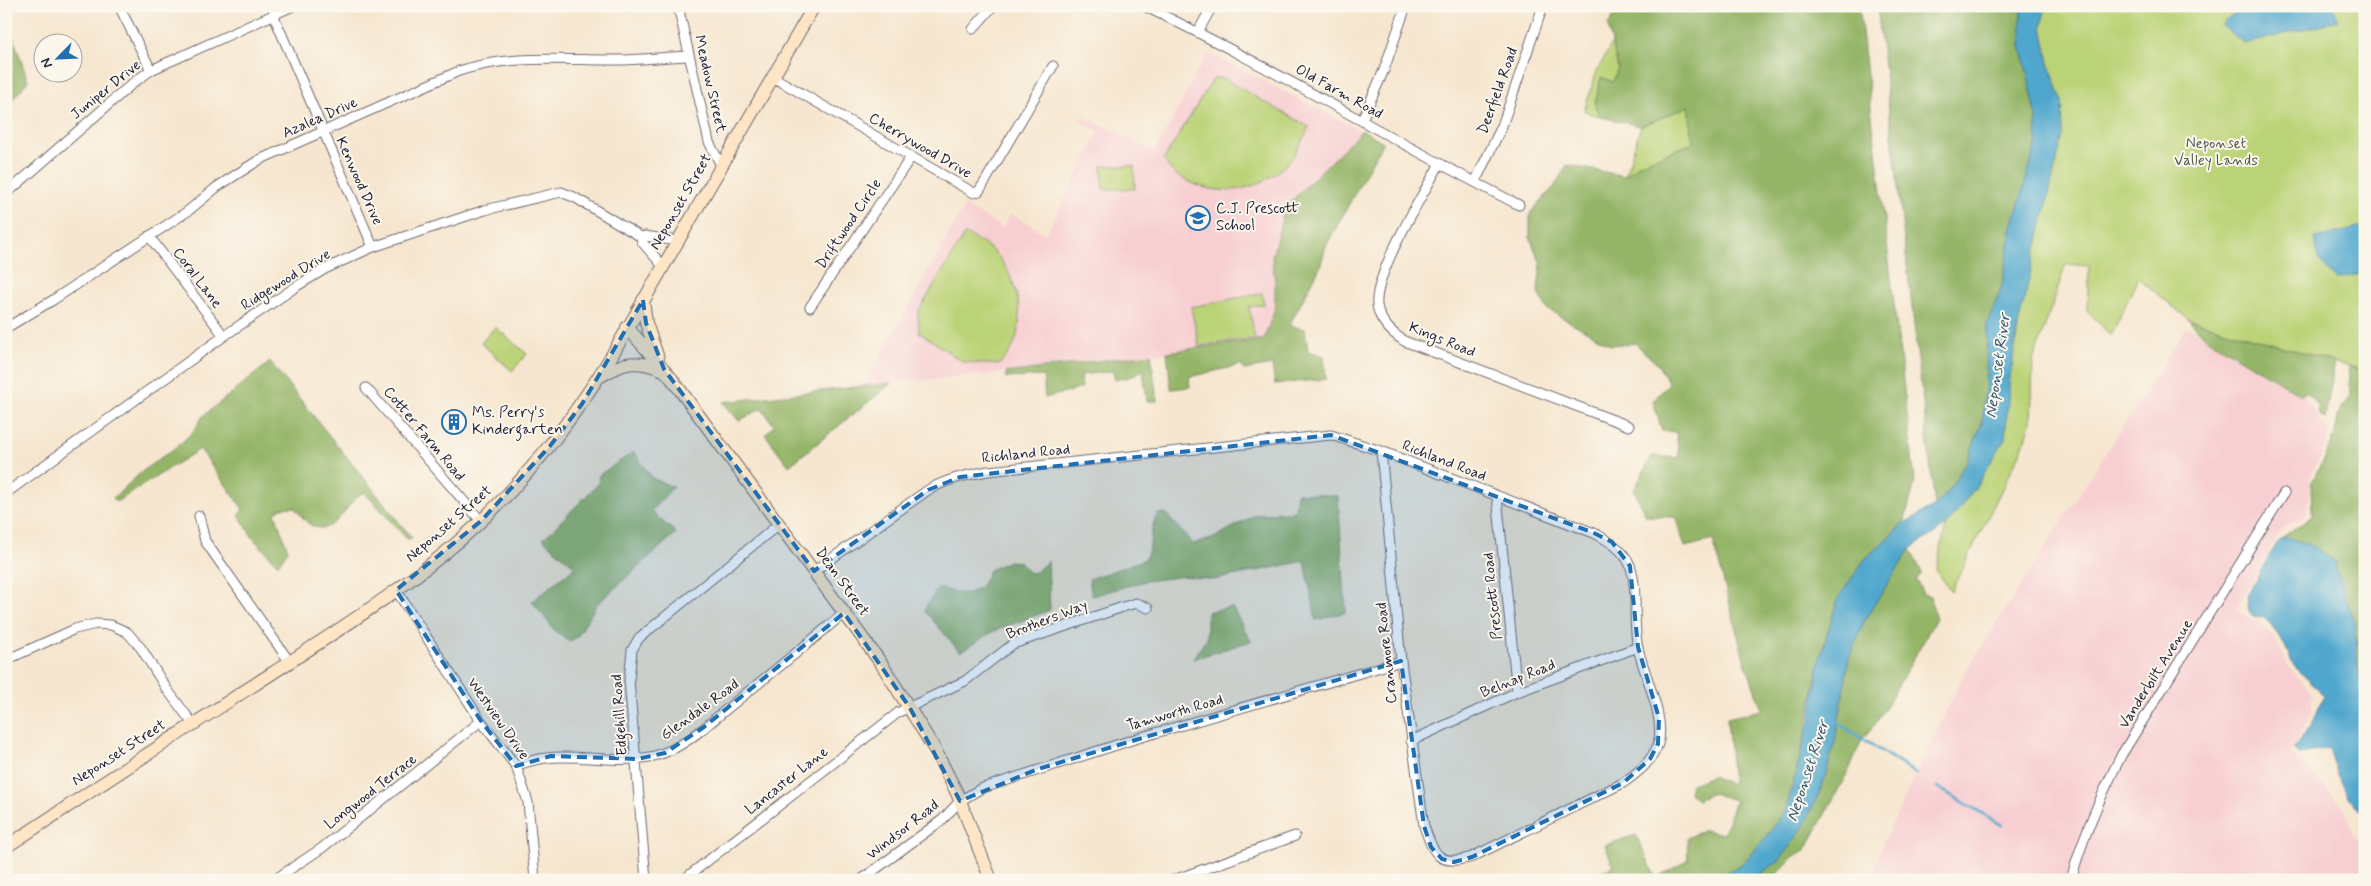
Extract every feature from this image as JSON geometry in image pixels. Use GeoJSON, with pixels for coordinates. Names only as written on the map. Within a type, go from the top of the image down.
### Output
{"type":"FeatureCollection","features":[{"type":"Feature","properties":{"kind":"main road","name":"Neponset Street"},"geometry":{"type":"LineString","coordinates":[[6,847],[396,590],[480,522],[550,446],[598,378],[814,6]]}},
{"type":"Feature","properties":{"kind":"main road"},"geometry":{"type":"LineString","coordinates":[[643,300],[652,346],[664,370]]}},
{"type":"Feature","properties":{"kind":"main road","name":"Dean Street"},"geometry":{"type":"LineString","coordinates":[[627,327],[664,370],[881,663],[910,708],[960,801],[991,880]]}},
{"type":"Feature","properties":{"kind":"main road"},"geometry":{"type":"LineString","coordinates":[[598,378],[611,369],[631,363],[644,362],[664,370]]}},
{"type":"Feature","properties":{"kind":"street"},"geometry":{"type":"LineString","coordinates":[[119,6],[151,70]]}},
{"type":"Feature","properties":{"kind":"street","name":"Juniper Drive"},"geometry":{"type":"LineString","coordinates":[[6,194],[132,82],[151,70],[292,6]]}},
{"type":"Feature","properties":{"kind":"street","name":"Meadow Street"},"geometry":{"type":"LineString","coordinates":[[678,6],[709,142],[721,165]]}},
{"type":"Feature","properties":{"kind":"street"},"geometry":{"type":"LineString","coordinates":[[973,29],[993,6]]}},
{"type":"Feature","properties":{"kind":"street","name":"Old Farm Road"},"geometry":{"type":"LineString","coordinates":[[1144,6],[1198,32],[1362,120],[1439,165],[1519,204]]}},
{"type":"Feature","properties":{"kind":"street"},"geometry":{"type":"LineString","coordinates":[[1198,32],[1212,6]]}},
{"type":"Feature","properties":{"kind":"street"},"geometry":{"type":"LineString","coordinates":[[1362,120],[1384,70],[1406,6]]}},
{"type":"Feature","properties":{"kind":"street","name":"Deerfield Road"},"geometry":{"type":"LineString","coordinates":[[1475,182],[1502,126],[1544,6]]}},
{"type":"Feature","properties":{"kind":"street","name":"Kenwood Drive"},"geometry":{"type":"LineString","coordinates":[[273,14],[322,132],[374,247]]}},
{"type":"Feature","properties":{"kind":"street","name":"Azalea Drive"},"geometry":{"type":"LineString","coordinates":[[6,328],[53,300],[247,168],[322,132],[459,71],[484,63],[536,58],[623,60],[688,56]]}},
{"type":"Feature","properties":{"kind":"street","name":"Cherrywood Drive"},"geometry":{"type":"LineString","coordinates":[[773,77],[974,193],[979,191],[1053,66]]}},
{"type":"Feature","properties":{"kind":"street","name":"Driftwood Circle"},"geometry":{"type":"LineString","coordinates":[[810,307],[911,157]]}},
{"type":"Feature","properties":{"kind":"street","name":"Kings Road"},"geometry":{"type":"LineString","coordinates":[[1439,165],[1378,286],[1377,304],[1380,314],[1392,333],[1404,341],[1629,426]]}},
{"type":"Feature","properties":{"kind":"street","name":"Ridgewood Drive"},"geometry":{"type":"LineString","coordinates":[[6,493],[224,336],[311,277],[374,247],[485,210],[561,192],[574,197],[641,237],[677,241]]}},
{"type":"Feature","properties":{"kind":"street","name":"Coral Lane"},"geometry":{"type":"LineString","coordinates":[[149,236],[224,336]]}},
{"type":"Feature","properties":{"kind":"street","name":"Ridgewood Drive"},"geometry":{"type":"LineString","coordinates":[[641,237],[642,242],[663,266]]}},
{"type":"Feature","properties":{"kind":"street","name":"Cotter Farm Road"},"geometry":{"type":"LineString","coordinates":[[366,388],[480,522]]}},
{"type":"Feature","properties":{"kind":"street","name":"Richland Road"},"geometry":{"type":"LineString","coordinates":[[814,571],[928,490],[943,482],[970,475],[1280,439],[1331,435],[1381,451],[1612,542],[1630,566],[1636,610],[1638,647],[1659,718],[1658,744],[1650,759],[1638,773],[1623,783],[1472,857],[1454,862],[1442,858],[1433,849]]}},
{"type":"Feature","properties":{"kind":"street","name":"Cranmore Road"},"geometry":{"type":"LineString","coordinates":[[1381,451],[1401,661],[1411,741],[1424,826],[1433,849]]}},
{"type":"Feature","properties":{"kind":"street","name":"Vanderbilt Avenue"},"geometry":{"type":"LineString","coordinates":[[2071,880],[2078,851],[2122,754],[2284,493]]}},
{"type":"Feature","properties":{"kind":"street","name":"Prescott Road"},"geometry":{"type":"LineString","coordinates":[[1497,497],[1518,692]]}},
{"type":"Feature","properties":{"kind":"street"},"geometry":{"type":"LineString","coordinates":[[199,516],[205,541],[289,661]]}},
{"type":"Feature","properties":{"kind":"street","name":"Edgehill Road"},"geometry":{"type":"LineString","coordinates":[[646,880],[629,680],[632,650],[639,638],[778,525]]}},
{"type":"Feature","properties":{"kind":"street","name":"Westview Drive"},"geometry":{"type":"LineString","coordinates":[[396,590],[482,721],[516,766],[528,802],[535,880]]}},
{"type":"Feature","properties":{"kind":"street","name":"Brothers Way"},"geometry":{"type":"LineString","coordinates":[[910,708],[965,681],[1013,644],[1136,603],[1148,608]]}},
{"type":"Feature","properties":{"kind":"street","name":"Glendale Road"},"geometry":{"type":"LineString","coordinates":[[516,766],[532,758],[552,756],[637,758],[665,753],[704,727],[844,613]]}},
{"type":"Feature","properties":{"kind":"street"},"geometry":{"type":"LineString","coordinates":[[6,660],[75,630],[96,624],[111,626],[127,632],[141,648],[166,688],[193,724]]}},
{"type":"Feature","properties":{"kind":"street","name":"Belnap Road"},"geometry":{"type":"LineString","coordinates":[[1411,741],[1518,692],[1638,647]]}},
{"type":"Feature","properties":{"kind":"street","name":"Tamworth Road"},"geometry":{"type":"LineString","coordinates":[[960,801],[980,789],[1038,769],[1401,661]]}},
{"type":"Feature","properties":{"kind":"street","name":"Lancaster Lane"},"geometry":{"type":"LineString","coordinates":[[683,880],[889,718],[910,708]]}},
{"type":"Feature","properties":{"kind":"street","name":"Longwood Terrace"},"geometry":{"type":"LineString","coordinates":[[274,880],[322,848],[482,721]]}},
{"type":"Feature","properties":{"kind":"street","name":"Windsor Road"},"geometry":{"type":"LineString","coordinates":[[861,880],[942,820],[960,801]]}},
{"type":"Feature","properties":{"kind":"street"},"geometry":{"type":"LineString","coordinates":[[1174,880],[1295,836]]}},
{"type":"Feature","properties":{"kind":"highlighted area"},"geometry":{"type":"Polygon","coordinates":[[[643,300],[646,323],[664,369],[814,571],[928,490],[960,477],[1331,435],[1594,533],[1612,542],[1630,566],[1638,647],[1659,718],[1658,744],[1650,759],[1623,783],[1472,857],[1454,862],[1442,859],[1431,847],[1424,826],[1401,661],[1038,769],[960,801],[910,708],[844,613],[704,727],[665,753],[637,759],[551,756],[516,766],[481,721],[396,590],[481,521],[550,446],[582,404],[643,300]]]}},
{"type":"Feature","properties":{"kind":"shaded area","name":"C.J. Prescott School"},"geometry":{"type":"Polygon","coordinates":[[[1208,52],[1383,142],[1326,246],[1320,267],[1279,347],[1264,340],[994,374],[865,385],[965,205],[1003,228],[1011,214],[1046,234],[1100,132],[1080,121],[1083,116],[1155,152],[1208,52]]]}},
{"type":"Feature","properties":{"kind":"shaded area"},"geometry":{"type":"Polygon","coordinates":[[[2186,328],[2194,330],[2306,399],[2330,434],[2310,478],[2307,515],[2283,527],[2236,610],[2261,624],[2273,635],[2288,665],[2312,693],[2312,713],[2290,754],[2300,760],[2344,808],[2355,839],[2365,837],[2365,880],[1873,880],[1880,850],[1964,674],[2186,328]]]}},
{"type":"Feature","properties":{"kind":"green space"},"geometry":{"type":"Polygon","coordinates":[[[1619,6],[1859,6],[1915,482],[1904,523],[1865,559],[1820,658],[1799,765],[1786,810],[1768,835],[1742,864],[1713,880],[1572,880],[1614,867],[1605,845],[1636,835],[1656,878],[1688,860],[1687,838],[1704,830],[1724,834],[1735,800],[1712,793],[1698,800],[1689,793],[1691,784],[1712,776],[1733,785],[1727,718],[1762,710],[1744,659],[1713,540],[1685,547],[1675,517],[1646,516],[1634,490],[1652,456],[1679,458],[1676,432],[1662,431],[1653,401],[1669,384],[1658,365],[1635,343],[1611,345],[1547,309],[1538,291],[1541,264],[1530,238],[1530,213],[1554,187],[1567,165],[1625,176],[1639,164],[1693,143],[1689,106],[1641,126],[1601,117],[1595,105],[1601,77],[1613,82],[1618,68],[1608,26],[1619,6]]]}},
{"type":"Feature","properties":{"kind":"green space"},"geometry":{"type":"Polygon","coordinates":[[[1877,6],[2021,6],[2021,45],[2036,113],[2037,142],[2012,227],[2002,286],[1987,324],[1986,381],[1982,423],[1967,461],[1951,487],[1935,506],[1877,6]]]}},
{"type":"Feature","properties":{"kind":"green space","name":"Neponset Valley Lands"},"geometry":{"type":"Polygon","coordinates":[[[2045,6],[2365,6],[2365,371],[2188,319],[2138,278],[2111,336],[2087,310],[2089,266],[2066,264],[2033,361],[2031,423],[2021,451],[1951,591],[1936,570],[1946,526],[1975,488],[2010,377],[2019,322],[2039,229],[2049,63],[2042,27],[2045,6]]]}},
{"type":"Feature","properties":{"kind":"green space"},"geometry":{"type":"Polygon","coordinates":[[[6,16],[28,81],[6,107],[6,16]]]}},
{"type":"Feature","properties":{"kind":"green space"},"geometry":{"type":"Polygon","coordinates":[[[1612,43],[1618,68],[1613,82],[1601,77],[1595,105],[1601,117],[1584,111],[1597,71],[1612,43]]]}},
{"type":"Feature","properties":{"kind":"green space"},"geometry":{"type":"Polygon","coordinates":[[[1222,78],[1309,127],[1303,140],[1282,169],[1255,185],[1232,190],[1209,188],[1181,178],[1170,169],[1164,159],[1213,79],[1222,78]]]}},
{"type":"Feature","properties":{"kind":"green space"},"geometry":{"type":"Polygon","coordinates":[[[1689,106],[1693,143],[1639,164],[1625,176],[1641,126],[1689,106]]]}},
{"type":"Feature","properties":{"kind":"green space"},"geometry":{"type":"Polygon","coordinates":[[[1362,130],[1383,142],[1326,246],[1320,267],[1289,326],[1305,329],[1308,351],[1324,356],[1326,379],[1275,384],[1272,365],[1244,370],[1241,365],[1189,377],[1190,387],[1171,389],[1167,352],[1264,339],[1275,308],[1275,282],[1272,257],[1285,207],[1362,130]]]}},
{"type":"Feature","properties":{"kind":"green space"},"geometry":{"type":"Polygon","coordinates":[[[1102,166],[1134,166],[1135,189],[1103,189],[1102,166]]]}},
{"type":"Feature","properties":{"kind":"green space"},"geometry":{"type":"Polygon","coordinates":[[[965,234],[994,251],[1004,265],[1015,288],[1018,301],[1019,327],[1011,350],[999,365],[963,362],[919,332],[918,312],[965,234]]]}},
{"type":"Feature","properties":{"kind":"green space"},"geometry":{"type":"Polygon","coordinates":[[[1262,293],[1264,304],[1249,307],[1255,338],[1199,346],[1191,307],[1262,293]]]}},
{"type":"Feature","properties":{"kind":"green space"},"geometry":{"type":"Polygon","coordinates":[[[2188,319],[2335,362],[2325,418],[2319,415],[2318,405],[2307,392],[2301,395],[2205,337],[2188,319]]]}},
{"type":"Feature","properties":{"kind":"green space"},"geometry":{"type":"Polygon","coordinates":[[[495,327],[527,354],[512,371],[481,343],[495,327]]]}},
{"type":"Feature","properties":{"kind":"green space"},"geometry":{"type":"Polygon","coordinates":[[[1151,354],[1157,401],[1147,401],[1143,370],[1130,377],[1115,380],[1113,371],[1081,375],[1082,388],[1045,398],[1043,376],[1006,378],[1006,373],[1151,354]]]}},
{"type":"Feature","properties":{"kind":"green space"},"geometry":{"type":"Polygon","coordinates":[[[270,362],[412,538],[407,539],[364,492],[352,502],[335,522],[321,528],[308,523],[294,507],[281,508],[275,513],[288,550],[278,565],[253,538],[239,515],[243,509],[200,449],[116,502],[113,498],[150,465],[184,441],[202,417],[270,362]]]}},
{"type":"Feature","properties":{"kind":"green space"},"geometry":{"type":"Polygon","coordinates":[[[2348,366],[2365,371],[2365,735],[2362,737],[2364,698],[2358,670],[2287,537],[2280,539],[2312,516],[2311,484],[2335,436],[2337,416],[2350,396],[2348,366]]]}},
{"type":"Feature","properties":{"kind":"green space"},"geometry":{"type":"Polygon","coordinates":[[[892,383],[789,466],[765,434],[774,426],[762,408],[739,421],[723,402],[892,383]]]}},
{"type":"Feature","properties":{"kind":"green space"},"geometry":{"type":"Polygon","coordinates":[[[634,452],[652,478],[673,487],[651,511],[676,533],[596,605],[578,636],[569,642],[555,631],[532,601],[575,567],[543,539],[598,484],[599,475],[634,452]]]}},
{"type":"Feature","properties":{"kind":"green space"},"geometry":{"type":"Polygon","coordinates":[[[1297,493],[1338,496],[1346,612],[1316,620],[1305,561],[1213,580],[1185,576],[1145,581],[1092,596],[1089,579],[1144,560],[1149,549],[1153,525],[1158,514],[1165,513],[1193,544],[1212,539],[1255,515],[1295,511],[1297,493]]]}},
{"type":"Feature","properties":{"kind":"green space"},"geometry":{"type":"Polygon","coordinates":[[[1910,549],[1922,573],[1916,580],[1923,594],[1930,596],[1936,619],[1877,722],[1862,739],[1850,768],[1806,849],[1793,857],[1771,880],[1751,880],[1779,861],[1835,742],[1849,658],[1865,619],[1910,549]]]}},
{"type":"Feature","properties":{"kind":"green space"},"geometry":{"type":"Polygon","coordinates":[[[1009,561],[1020,562],[1029,573],[1036,572],[1048,561],[1050,610],[992,632],[960,652],[924,610],[939,587],[963,593],[975,590],[981,585],[989,570],[1009,561]]]}},
{"type":"Feature","properties":{"kind":"green space"},"geometry":{"type":"Polygon","coordinates":[[[1232,607],[1251,641],[1193,659],[1207,638],[1207,612],[1232,607]]]}},
{"type":"Feature","properties":{"kind":"water","name":"Neponset River"},"geometry":{"type":"Polygon","coordinates":[[[2021,6],[2045,6],[2042,27],[2049,63],[2062,100],[2063,135],[2019,322],[2010,377],[2005,439],[1975,488],[1946,526],[1910,549],[1865,619],[1849,658],[1835,742],[1823,784],[1804,826],[1779,861],[1751,880],[1713,880],[1742,864],[1768,835],[1786,810],[1810,720],[1820,658],[1838,598],[1865,559],[1904,523],[1935,506],[1951,487],[1967,461],[1982,423],[1986,381],[1987,324],[2002,286],[2012,227],[2037,142],[2036,113],[2021,45],[2021,6]]]}},
{"type":"Feature","properties":{"kind":"water"},"geometry":{"type":"Polygon","coordinates":[[[2243,6],[2333,6],[2339,20],[2245,44],[2221,25],[2243,6]]]}},
{"type":"Feature","properties":{"kind":"water"},"geometry":{"type":"Polygon","coordinates":[[[2365,228],[2365,273],[2336,279],[2318,260],[2315,238],[2365,228]]]}},
{"type":"Feature","properties":{"kind":"water"},"geometry":{"type":"Polygon","coordinates":[[[2287,537],[2316,547],[2334,562],[2355,625],[2358,669],[2364,698],[2362,737],[2365,751],[2365,814],[2357,808],[2346,793],[2329,749],[2299,754],[2295,751],[2294,748],[2312,725],[2323,697],[2318,688],[2294,666],[2285,646],[2272,626],[2264,618],[2253,616],[2249,611],[2247,596],[2280,539],[2287,537]]]}},
{"type":"Feature","properties":{"kind":"waterway","name":"Neponset River"},"geometry":{"type":"LineString","coordinates":[[1835,721],[1916,774]]}},
{"type":"Feature","properties":{"kind":"waterway"},"geometry":{"type":"LineString","coordinates":[[1937,787],[2002,825]]}},
{"type":"Feature","properties":{"kind":"place","name":"C.J. Prescott School"},"geometry":{"type":"Point","coordinates":[1198,218]}},
{"type":"Feature","properties":{"kind":"place","name":"Ms. Perry's Kindergarten"},"geometry":{"type":"Point","coordinates":[454,422]}}]}
